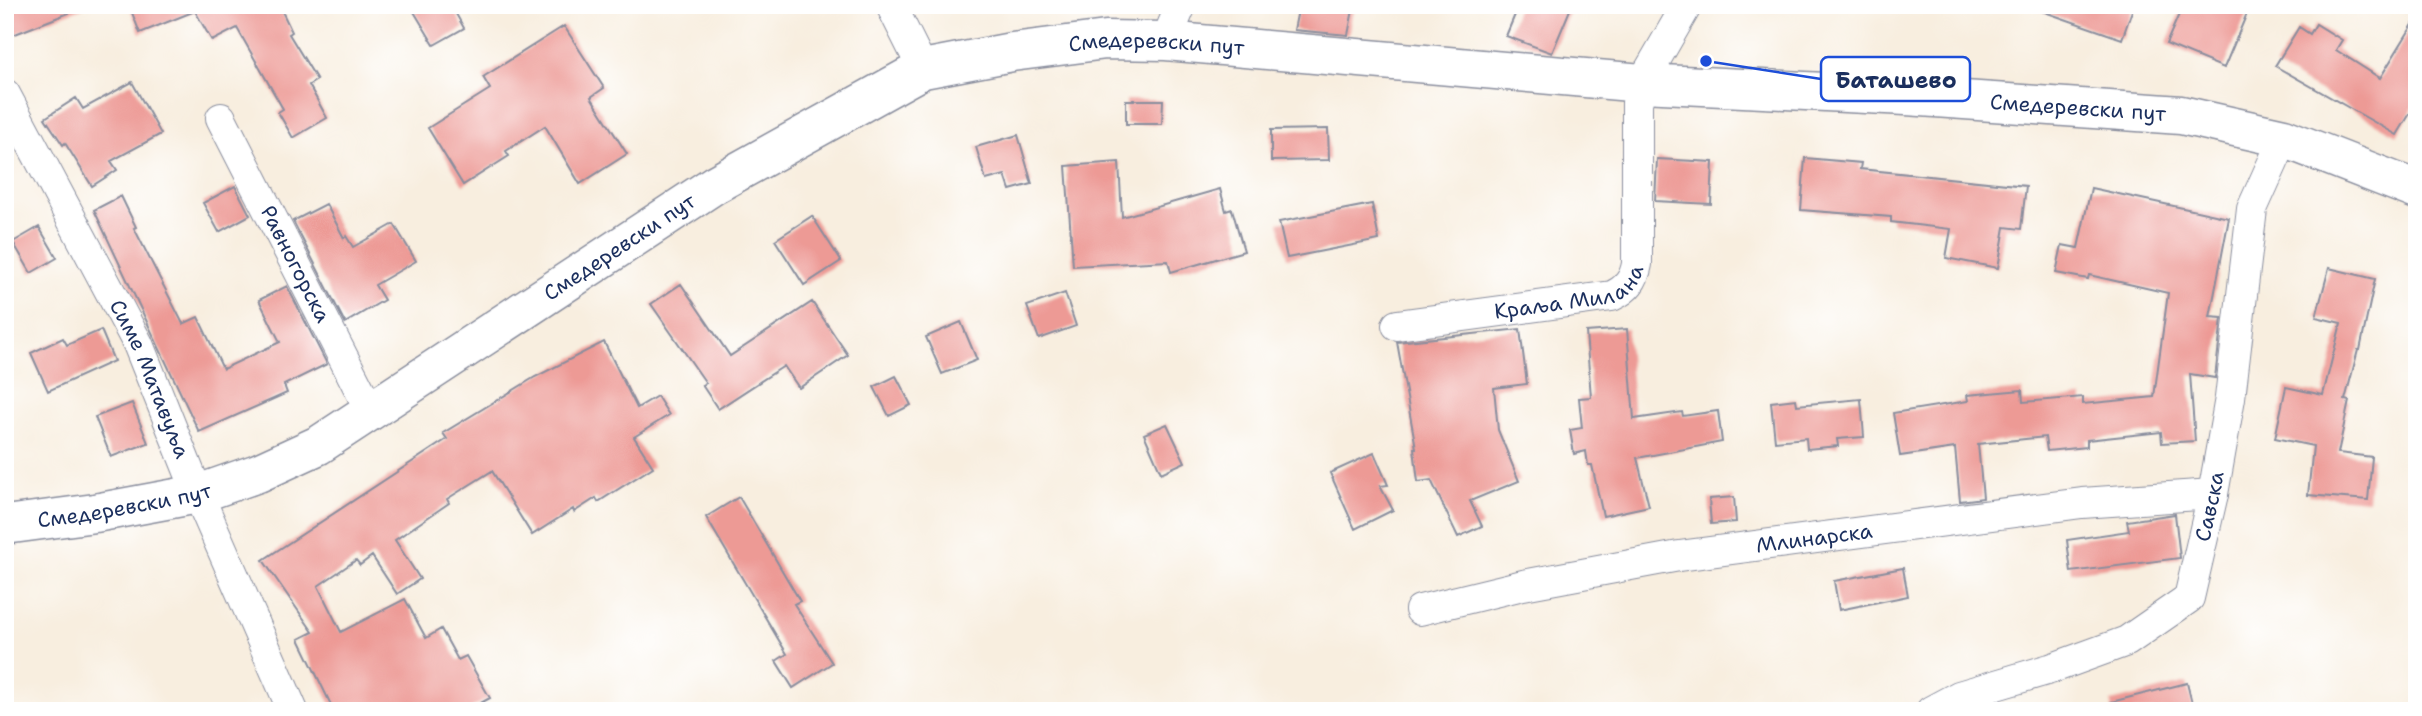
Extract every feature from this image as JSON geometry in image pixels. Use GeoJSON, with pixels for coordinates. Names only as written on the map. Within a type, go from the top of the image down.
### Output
{"type":"FeatureCollection","features":[{"type":"Feature","properties":{"kind":"street"},"geometry":{"type":"LineString","coordinates":[[891,5],[923,69]]}},
{"type":"Feature","properties":{"kind":"street"},"geometry":{"type":"LineString","coordinates":[[1166,41],[1181,5]]}},
{"type":"Feature","properties":{"kind":"street"},"geometry":{"type":"LineString","coordinates":[[1642,83],[1687,5]]}},
{"type":"Feature","properties":{"kind":"street","name":"Смедеревски пут"},"geometry":{"type":"LineString","coordinates":[[5,525],[95,513],[198,494],[258,473],[319,445],[714,185],[923,69],[1012,52],[1106,40],[1166,41],[1642,83],[1906,96],[2181,115],[2284,138],[2417,190]]}},
{"type":"Feature","properties":{"kind":"street","name":"Краља Милана"},"geometry":{"type":"LineString","coordinates":[[1397,326],[1612,296],[1628,285],[1637,264],[1637,103],[1642,83]]}},
{"type":"Feature","properties":{"kind":"street","name":"Симе Матавуља"},"geometry":{"type":"LineString","coordinates":[[5,94],[138,344],[198,494],[293,711]]}},
{"type":"Feature","properties":{"kind":"street","name":"Равногорска"},"geometry":{"type":"LineString","coordinates":[[221,118],[371,412]]}},
{"type":"Feature","properties":{"kind":"street","name":"Савска"},"geometry":{"type":"LineString","coordinates":[[1931,711],[1959,696],[2050,669],[2127,641],[2189,598],[2213,494],[2230,398],[2252,209],[2284,138]]}},
{"type":"Feature","properties":{"kind":"street","name":"Млинарска"},"geometry":{"type":"LineString","coordinates":[[1420,610],[1523,585],[1679,556],[2082,503],[2213,494]]}},
{"type":"Feature","properties":{"kind":"building"},"geometry":{"type":"Polygon","coordinates":[[[5,5],[84,5],[84,7],[5,38],[5,5]]]}},
{"type":"Feature","properties":{"kind":"building"},"geometry":{"type":"Polygon","coordinates":[[[129,5],[279,5],[292,32],[289,34],[317,80],[309,85],[327,118],[293,138],[278,112],[283,109],[237,28],[212,41],[195,11],[140,33],[129,5]]]}},
{"type":"Feature","properties":{"kind":"building"},"geometry":{"type":"Polygon","coordinates":[[[410,5],[451,5],[464,28],[434,45],[410,5]]]}},
{"type":"Feature","properties":{"kind":"building"},"geometry":{"type":"Polygon","coordinates":[[[1299,5],[1354,5],[1348,35],[1294,30],[1299,5]]]}},
{"type":"Feature","properties":{"kind":"building"},"geometry":{"type":"Polygon","coordinates":[[[1519,5],[1572,5],[1552,53],[1506,36],[1519,5]]]}},
{"type":"Feature","properties":{"kind":"building"},"geometry":{"type":"Polygon","coordinates":[[[2036,5],[2134,5],[2122,39],[2036,9],[2036,5]]]}},
{"type":"Feature","properties":{"kind":"building"},"geometry":{"type":"Polygon","coordinates":[[[2183,5],[2233,5],[2248,11],[2224,68],[2166,44],[2183,5]]]}},
{"type":"Feature","properties":{"kind":"building"},"geometry":{"type":"Polygon","coordinates":[[[2417,18],[2417,102],[2397,135],[2275,66],[2299,27],[2310,34],[2316,24],[2342,40],[2336,50],[2380,78],[2417,18]]]}},
{"type":"Feature","properties":{"kind":"building"},"geometry":{"type":"Polygon","coordinates":[[[564,26],[604,88],[591,97],[627,154],[580,184],[545,126],[506,151],[509,156],[463,185],[428,128],[490,89],[483,77],[564,26]]]}},
{"type":"Feature","properties":{"kind":"building"},"geometry":{"type":"Polygon","coordinates":[[[132,82],[161,134],[111,161],[117,170],[92,186],[65,143],[63,145],[45,118],[76,98],[83,109],[132,82]]]}},
{"type":"Feature","properties":{"kind":"building"},"geometry":{"type":"Polygon","coordinates":[[[1126,100],[1163,100],[1162,124],[1126,124],[1126,100]]]}},
{"type":"Feature","properties":{"kind":"building"},"geometry":{"type":"Polygon","coordinates":[[[1328,129],[1329,160],[1271,161],[1271,130],[1328,129]]]}},
{"type":"Feature","properties":{"kind":"building"},"geometry":{"type":"Polygon","coordinates":[[[1018,135],[1032,184],[1010,190],[1005,175],[986,180],[976,147],[1018,135]]]}},
{"type":"Feature","properties":{"kind":"building"},"geometry":{"type":"Polygon","coordinates":[[[1805,158],[1861,163],[1860,169],[2026,186],[2021,229],[2005,227],[1998,268],[1946,258],[1951,229],[1891,222],[1891,217],[1801,210],[1805,158]]]}},
{"type":"Feature","properties":{"kind":"building"},"geometry":{"type":"Polygon","coordinates":[[[1657,159],[1713,162],[1711,204],[1655,201],[1657,159]]]}},
{"type":"Feature","properties":{"kind":"building"},"geometry":{"type":"Polygon","coordinates":[[[1119,162],[1122,217],[1220,189],[1226,211],[1232,209],[1244,251],[1171,272],[1168,261],[1073,266],[1066,166],[1119,162]]]}},
{"type":"Feature","properties":{"kind":"building"},"geometry":{"type":"Polygon","coordinates":[[[235,186],[250,215],[219,232],[203,203],[235,186]]]}},
{"type":"Feature","properties":{"kind":"building"},"geometry":{"type":"Polygon","coordinates":[[[2091,188],[2229,218],[2210,317],[2222,318],[2215,378],[2190,374],[2195,441],[2162,443],[2161,432],[2087,440],[2087,447],[2047,451],[2045,437],[1978,444],[1983,498],[1960,501],[1955,448],[1900,456],[1893,413],[1968,401],[1967,395],[2022,390],[2023,402],[2083,397],[2083,404],[2154,397],[2168,293],[2089,275],[2088,279],[2056,273],[2062,245],[2078,248],[2091,188]]]}},
{"type":"Feature","properties":{"kind":"building"},"geometry":{"type":"Polygon","coordinates":[[[121,196],[136,227],[134,228],[183,324],[198,317],[223,369],[280,342],[259,300],[287,286],[327,364],[284,385],[287,393],[199,432],[94,210],[121,196]]]}},
{"type":"Feature","properties":{"kind":"building"},"geometry":{"type":"Polygon","coordinates":[[[326,204],[344,238],[346,236],[353,247],[394,224],[416,261],[375,285],[384,300],[345,323],[293,221],[326,204]]]}},
{"type":"Feature","properties":{"kind":"building"},"geometry":{"type":"Polygon","coordinates":[[[1372,204],[1379,240],[1287,258],[1279,222],[1372,204]]]}},
{"type":"Feature","properties":{"kind":"building"},"geometry":{"type":"Polygon","coordinates":[[[812,216],[841,261],[804,285],[775,240],[812,216]]]}},
{"type":"Feature","properties":{"kind":"building"},"geometry":{"type":"Polygon","coordinates":[[[39,227],[57,258],[31,273],[13,242],[39,227]]]}},
{"type":"Feature","properties":{"kind":"building"},"geometry":{"type":"Polygon","coordinates":[[[2329,268],[2375,279],[2360,350],[2345,400],[2349,401],[2338,453],[2372,457],[2368,500],[2308,495],[2313,446],[2275,438],[2286,387],[2323,395],[2341,323],[2316,317],[2329,268]]]}},
{"type":"Feature","properties":{"kind":"building"},"geometry":{"type":"Polygon","coordinates":[[[681,284],[730,356],[812,302],[848,355],[799,388],[784,366],[718,409],[702,385],[706,383],[651,304],[681,284]]]}},
{"type":"Feature","properties":{"kind":"building"},"geometry":{"type":"Polygon","coordinates":[[[1065,293],[1076,326],[1039,339],[1027,306],[1065,293]]]}},
{"type":"Feature","properties":{"kind":"building"},"geometry":{"type":"Polygon","coordinates":[[[961,322],[977,360],[942,374],[926,337],[961,322]]]}},
{"type":"Feature","properties":{"kind":"building"},"geometry":{"type":"Polygon","coordinates":[[[1520,329],[1527,384],[1494,388],[1498,430],[1519,481],[1470,501],[1482,526],[1458,537],[1431,480],[1418,482],[1416,448],[1397,342],[1520,329]]]}},
{"type":"Feature","properties":{"kind":"building"},"geometry":{"type":"Polygon","coordinates":[[[1627,329],[1634,419],[1682,412],[1683,416],[1718,411],[1722,442],[1637,458],[1649,506],[1603,516],[1592,465],[1588,465],[1586,451],[1574,454],[1570,430],[1582,428],[1579,398],[1591,397],[1586,332],[1627,329]]]}},
{"type":"Feature","properties":{"kind":"building"},"geometry":{"type":"Polygon","coordinates":[[[101,330],[114,361],[48,391],[31,353],[63,338],[67,345],[101,330]]]}},
{"type":"Feature","properties":{"kind":"building"},"geometry":{"type":"Polygon","coordinates":[[[604,342],[637,408],[657,396],[669,415],[634,437],[653,467],[598,502],[596,498],[574,512],[573,509],[532,535],[492,471],[447,499],[449,503],[395,540],[420,579],[397,594],[372,556],[360,565],[356,560],[318,586],[341,632],[405,599],[426,638],[441,629],[458,660],[466,656],[490,698],[466,711],[334,711],[299,639],[313,632],[263,560],[447,439],[443,433],[535,377],[604,342]]]}},
{"type":"Feature","properties":{"kind":"building"},"geometry":{"type":"Polygon","coordinates":[[[896,376],[911,405],[889,416],[874,387],[896,376]]]}},
{"type":"Feature","properties":{"kind":"building"},"geometry":{"type":"Polygon","coordinates":[[[1796,399],[1797,405],[1861,399],[1864,437],[1837,439],[1838,446],[1807,449],[1806,438],[1775,441],[1771,402],[1796,399]]]}},
{"type":"Feature","properties":{"kind":"building"},"geometry":{"type":"Polygon","coordinates":[[[132,403],[148,443],[111,457],[95,417],[132,403]]]}},
{"type":"Feature","properties":{"kind":"building"},"geometry":{"type":"Polygon","coordinates":[[[1167,424],[1185,462],[1161,473],[1144,434],[1167,424]]]}},
{"type":"Feature","properties":{"kind":"building"},"geometry":{"type":"Polygon","coordinates":[[[1374,453],[1388,485],[1380,486],[1393,510],[1355,529],[1330,473],[1374,453]]]}},
{"type":"Feature","properties":{"kind":"building"},"geometry":{"type":"Polygon","coordinates":[[[739,497],[800,601],[794,604],[832,663],[793,688],[776,661],[787,654],[706,517],[739,497]]]}},
{"type":"Feature","properties":{"kind":"building"},"geometry":{"type":"Polygon","coordinates":[[[1734,497],[1736,522],[1711,524],[1709,499],[1734,497]]]}},
{"type":"Feature","properties":{"kind":"building"},"geometry":{"type":"Polygon","coordinates":[[[2175,514],[2180,558],[2071,572],[2067,540],[2129,531],[2127,521],[2175,514]]]}},
{"type":"Feature","properties":{"kind":"building"},"geometry":{"type":"Polygon","coordinates":[[[1903,568],[1908,596],[1839,610],[1834,581],[1903,568]]]}},
{"type":"Feature","properties":{"kind":"building"},"geometry":{"type":"Polygon","coordinates":[[[2187,683],[2194,711],[2112,711],[2111,702],[2187,683]]]}},
{"type":"Feature","properties":{"kind":"place","name":"Баташево"},"geometry":{"type":"Point","coordinates":[1706,61]}}]}
